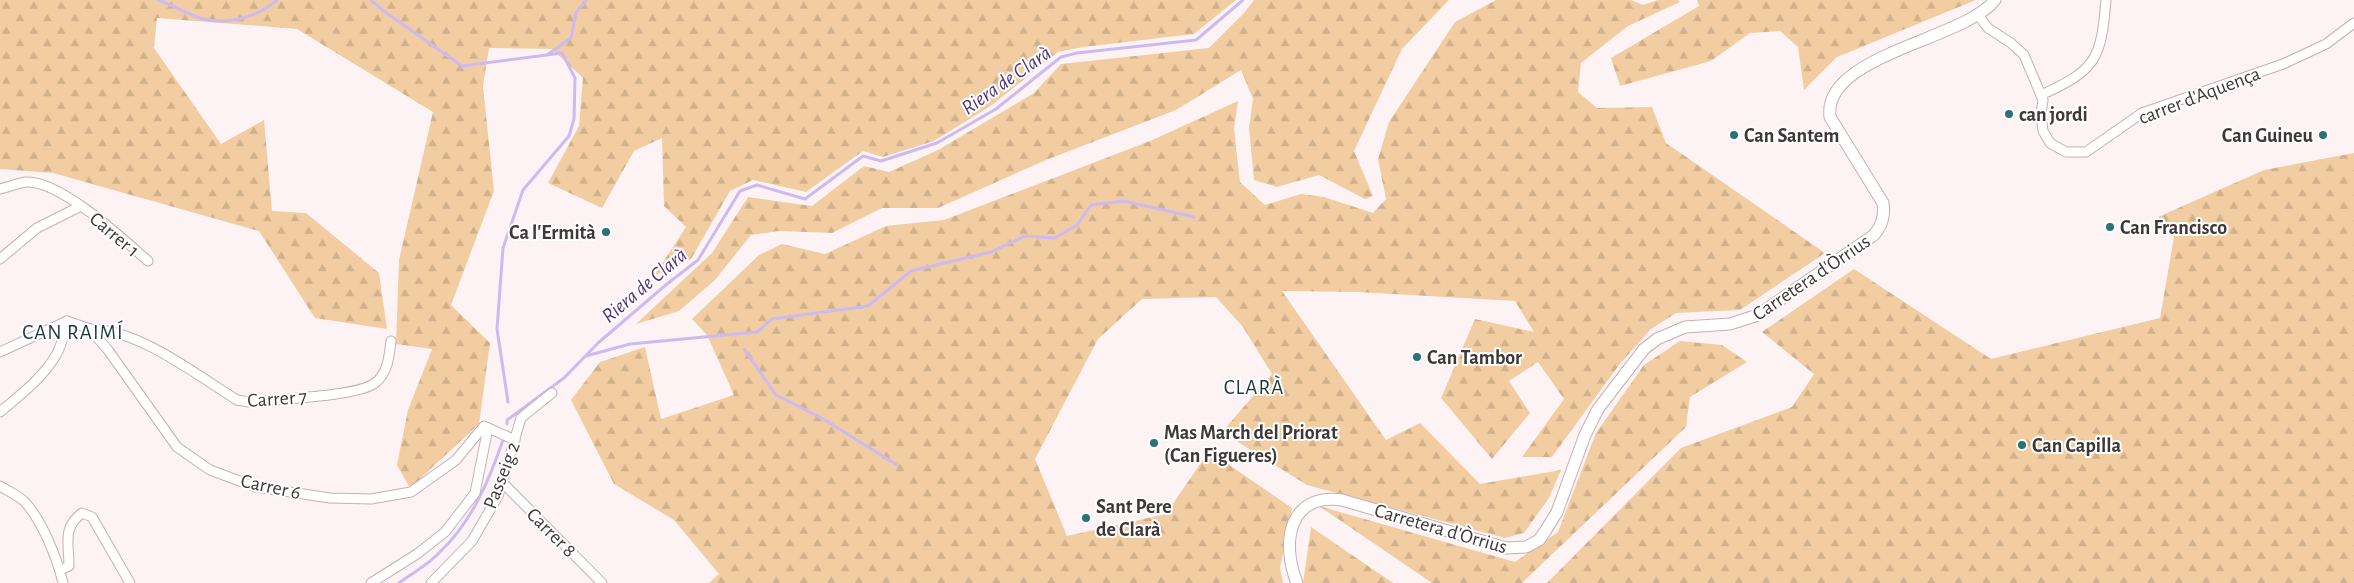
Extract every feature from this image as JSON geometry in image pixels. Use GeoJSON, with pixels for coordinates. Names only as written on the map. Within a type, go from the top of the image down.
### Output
{"type":"FeatureCollection","features":[{"type":"Feature","properties":{"kind":"street","name":"Carretera d'Òrrius"},"geometry":{"type":"LineString","coordinates":[[1297,583],[1291,568],[1289,554],[1295,522],[1302,509],[1313,501],[1327,498],[1342,500],[1506,548],[1526,547],[1539,540],[1557,512],[1585,435],[1598,409],[1644,349],[1664,335],[1685,327],[1730,324],[1758,315],[1874,235],[1881,226],[1884,214],[1883,203],[1830,117],[1828,106],[1832,94],[1842,83],[1878,60],[1978,14],[1995,0]]}},
{"type":"Feature","properties":{"kind":"street"},"geometry":{"type":"LineString","coordinates":[[2041,95],[2076,79],[2090,64],[2101,45],[2106,0]]}},
{"type":"Feature","properties":{"kind":"street","name":"carrer d'Aquença"},"geometry":{"type":"LineString","coordinates":[[1978,14],[1988,28],[2011,43],[2024,55],[2043,100],[2041,114],[2043,131],[2050,143],[2066,152],[2086,152],[2142,113],[2283,64],[2326,44],[2354,23]]}},
{"type":"Feature","properties":{"kind":"street","name":"Carrer 1"},"geometry":{"type":"LineString","coordinates":[[0,189],[28,182],[55,190],[81,206],[118,234],[148,261]]}},
{"type":"Feature","properties":{"kind":"street","name":"Carrer 1"},"geometry":{"type":"LineString","coordinates":[[0,259],[37,228],[81,206]]}},
{"type":"Feature","properties":{"kind":"street"},"geometry":{"type":"LineString","coordinates":[[0,352],[67,321],[90,329]]}},
{"type":"Feature","properties":{"kind":"street"},"geometry":{"type":"LineString","coordinates":[[0,412],[29,388],[57,354],[67,321]]}},
{"type":"Feature","properties":{"kind":"street","name":"Carrer 7"},"geometry":{"type":"LineString","coordinates":[[90,329],[106,329],[166,353],[237,400],[249,402],[356,391],[375,384],[387,368],[391,342]]}},
{"type":"Feature","properties":{"kind":"street","name":"Carrer 6"},"geometry":{"type":"LineString","coordinates":[[90,329],[108,350],[178,447],[210,470],[256,487],[330,498],[363,499],[411,492],[456,460],[484,426],[488,428]]}},
{"type":"Feature","properties":{"kind":"street","name":"Passeig 2"},"geometry":{"type":"LineString","coordinates":[[431,583],[472,541],[498,496],[521,418],[552,393]]}},
{"type":"Feature","properties":{"kind":"street"},"geometry":{"type":"LineString","coordinates":[[371,583],[417,554],[445,532],[475,493],[488,428],[515,440]]}},
{"type":"Feature","properties":{"kind":"street","name":"Carrer 8"},"geometry":{"type":"LineString","coordinates":[[502,482],[602,583]]}},
{"type":"Feature","properties":{"kind":"street"},"geometry":{"type":"LineString","coordinates":[[0,486],[22,499],[31,509],[54,554],[63,583]]}},
{"type":"Feature","properties":{"kind":"street"},"geometry":{"type":"LineString","coordinates":[[60,570],[69,566],[68,534],[72,521],[82,513],[92,517],[130,583]]}},
{"type":"Feature","properties":{"kind":"green space"},"geometry":{"type":"Polygon","coordinates":[[[0,0],[1236,0],[1194,34],[1083,47],[1058,52],[992,105],[934,141],[883,157],[863,151],[806,192],[753,180],[730,191],[691,259],[654,276],[686,227],[664,206],[662,138],[634,151],[602,208],[548,183],[579,126],[583,78],[552,49],[489,48],[483,86],[494,191],[451,305],[490,343],[479,424],[410,488],[397,465],[408,410],[432,349],[396,344],[399,260],[433,112],[297,29],[157,18],[154,48],[221,144],[264,120],[272,211],[306,213],[379,273],[387,329],[315,318],[259,231],[53,173],[0,169],[0,0]]]}},
{"type":"Feature","properties":{"kind":"green space"},"geometry":{"type":"Polygon","coordinates":[[[1254,0],[1449,0],[1402,49],[1354,151],[1373,196],[1365,199],[1319,175],[1277,187],[1254,180],[1249,128],[1253,99],[1241,70],[1176,110],[1046,160],[938,208],[882,208],[832,233],[779,231],[751,235],[715,280],[679,311],[636,324],[712,253],[748,197],[812,206],[864,166],[889,172],[938,150],[1034,93],[1061,64],[1209,48],[1244,13],[1254,0]]]}},
{"type":"Feature","properties":{"kind":"green space"},"geometry":{"type":"Polygon","coordinates":[[[1496,0],[1631,0],[1643,5],[1658,0],[1678,0],[1680,2],[1628,26],[1581,63],[1578,92],[1597,108],[1652,107],[1666,143],[1825,253],[1740,310],[1676,313],[1651,329],[1619,365],[1552,457],[1522,457],[1564,399],[1538,362],[1509,381],[1530,413],[1492,459],[1441,398],[1475,319],[1534,332],[1515,301],[1358,292],[1282,291],[1386,440],[1420,423],[1480,484],[1561,470],[1549,498],[1524,533],[1505,538],[1307,485],[1222,432],[1272,374],[1243,327],[1216,297],[1142,299],[1098,339],[1035,459],[1067,536],[1166,514],[1209,451],[1292,508],[1280,568],[1283,583],[709,583],[719,574],[674,520],[614,484],[571,400],[600,362],[645,347],[661,419],[734,395],[707,335],[692,319],[759,255],[782,244],[825,254],[886,226],[944,220],[1150,141],[1238,101],[1234,129],[1240,182],[1265,205],[1301,194],[1324,197],[1373,213],[1386,199],[1378,159],[1389,122],[1455,22],[1496,0]]]}},
{"type":"Feature","properties":{"kind":"green space"},"geometry":{"type":"Polygon","coordinates":[[[1697,0],[1976,0],[1837,57],[1804,90],[1798,47],[1780,31],[1750,33],[1711,61],[1620,86],[1611,58],[1699,6],[1697,0]]]}},
{"type":"Feature","properties":{"kind":"green space"},"geometry":{"type":"Polygon","coordinates":[[[2354,153],[2354,583],[1547,583],[1681,448],[1792,407],[1814,374],[1762,332],[1854,269],[1991,359],[2160,318],[2174,237],[2158,217],[2264,170],[2354,153]]]}},
{"type":"Feature","properties":{"kind":"green space"},"geometry":{"type":"Polygon","coordinates":[[[1680,341],[1722,345],[1747,362],[1690,397],[1686,427],[1522,583],[1432,583],[1319,506],[1515,562],[1558,532],[1596,433],[1644,365],[1680,341]]]}},
{"type":"Feature","properties":{"kind":"green space"},"geometry":{"type":"Polygon","coordinates":[[[1311,527],[1393,583],[1303,583],[1311,527]]]}},
{"type":"Feature","properties":{"kind":"waterway"},"geometry":{"type":"LineString","coordinates":[[158,0],[194,16],[216,21],[227,21],[248,16],[259,12],[277,0]]}},
{"type":"Feature","properties":{"kind":"waterway"},"geometry":{"type":"LineString","coordinates":[[371,0],[462,66],[562,53],[575,78],[574,119],[569,136],[523,190],[503,248],[497,329],[508,402]]}},
{"type":"Feature","properties":{"kind":"waterway"},"geometry":{"type":"LineString","coordinates":[[547,55],[571,38],[576,13],[586,0]]}},
{"type":"Feature","properties":{"kind":"waterway","name":"Riera de Clarà"},"geometry":{"type":"LineString","coordinates":[[507,424],[507,420],[564,378],[598,343],[698,260],[740,191],[757,185],[805,199],[863,156],[881,161],[937,143],[996,109],[1061,57],[1077,53],[1196,40],[1243,0]]}},
{"type":"Feature","properties":{"kind":"waterway"},"geometry":{"type":"LineString","coordinates":[[586,356],[630,344],[757,332],[772,319],[868,306],[911,271],[991,252],[1025,236],[1055,238],[1077,225],[1091,205],[1124,201],[1194,217]]}},
{"type":"Feature","properties":{"kind":"waterway"},"geometry":{"type":"LineString","coordinates":[[744,349],[776,395],[825,420],[897,465]]}},
{"type":"Feature","properties":{"kind":"waterway","name":"Riera de Clarà"},"geometry":{"type":"LineString","coordinates":[[399,583],[435,557],[461,528],[478,501],[492,471],[503,440]]}},
{"type":"Feature","properties":{"kind":"place","name":"can jordi"},"geometry":{"type":"Point","coordinates":[2009,114]}},
{"type":"Feature","properties":{"kind":"place","name":"Can Santem"},"geometry":{"type":"Point","coordinates":[1734,135]}},
{"type":"Feature","properties":{"kind":"place","name":"Can Guineu"},"geometry":{"type":"Point","coordinates":[2323,135]}},
{"type":"Feature","properties":{"kind":"place","name":"Can Francisco"},"geometry":{"type":"Point","coordinates":[2110,227]}},
{"type":"Feature","properties":{"kind":"place","name":"Ca l'Ermità"},"geometry":{"type":"Point","coordinates":[606,232]}},
{"type":"Feature","properties":{"kind":"place","name":"Can Tambor"},"geometry":{"type":"Point","coordinates":[1417,357]}},
{"type":"Feature","properties":{"kind":"place","name":"Mas March del Priorat (Can Figueres)"},"geometry":{"type":"Point","coordinates":[1154,443]}},
{"type":"Feature","properties":{"kind":"place","name":"Can Capilla"},"geometry":{"type":"Point","coordinates":[2022,445]}},
{"type":"Feature","properties":{"kind":"place","name":"Sant Pere de Clarà"},"geometry":{"type":"Point","coordinates":[1086,518]}},
{"type":"Feature","properties":{"kind":"district","name":"CAN RAIMÍ"},"geometry":{"type":"Point","coordinates":[73,332]}},
{"type":"Feature","properties":{"kind":"district","name":"CLARÀ"},"geometry":{"type":"Point","coordinates":[1254,387]}}]}
